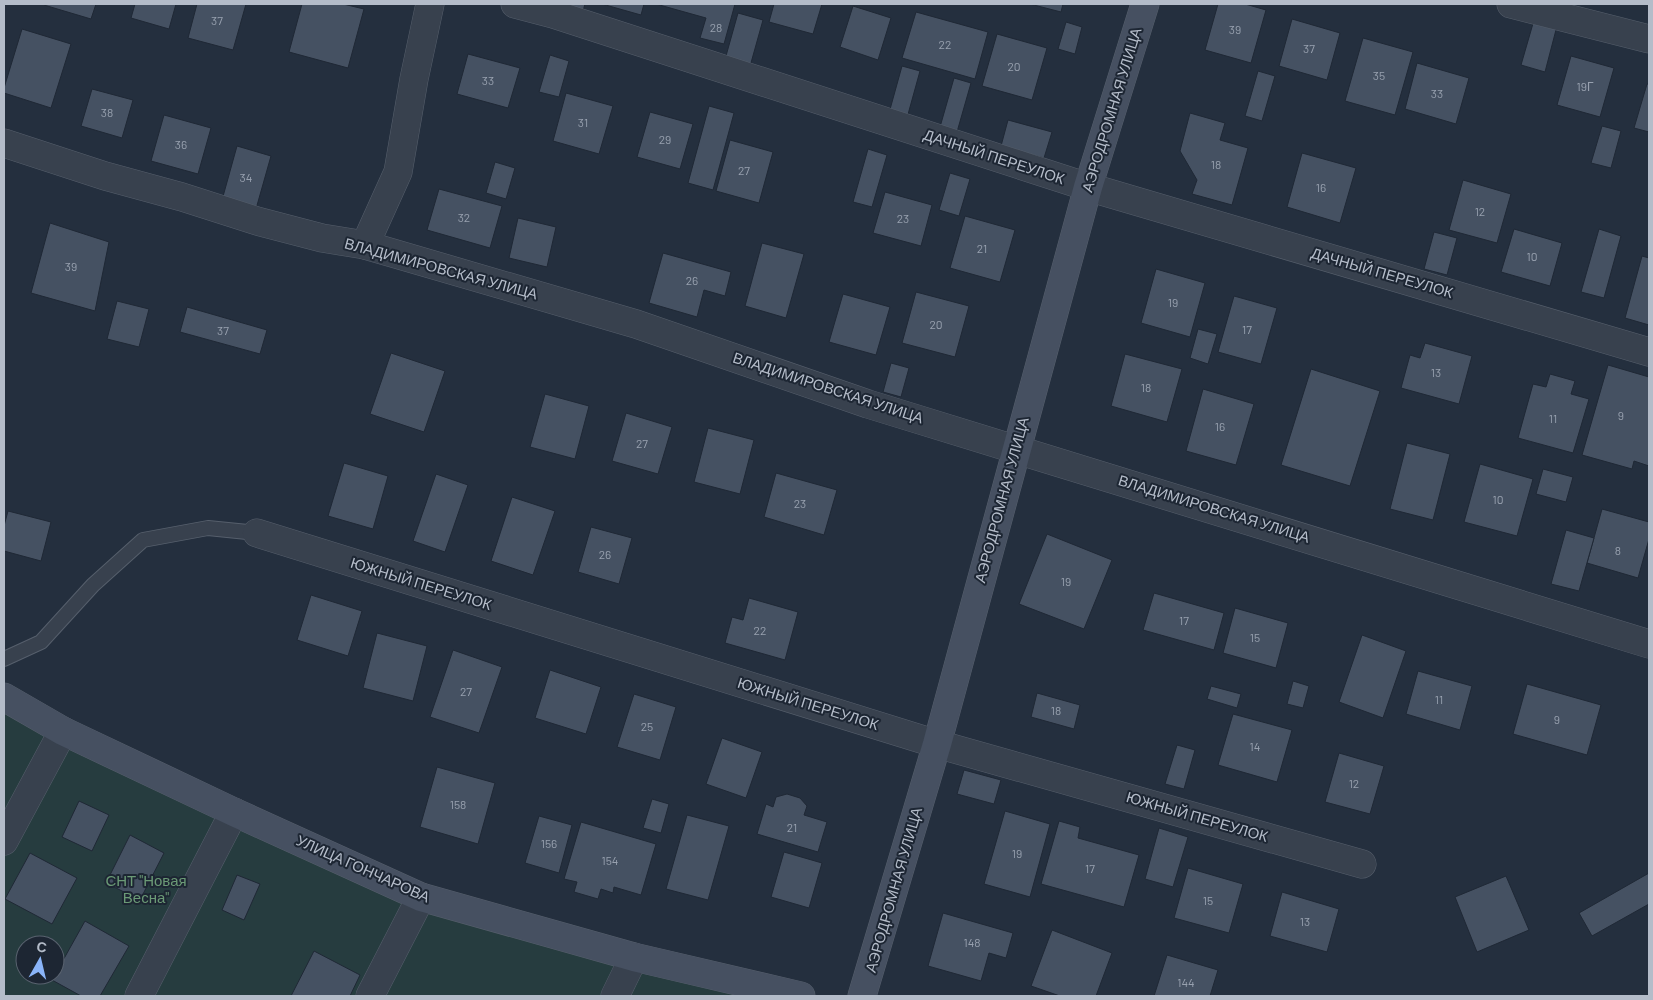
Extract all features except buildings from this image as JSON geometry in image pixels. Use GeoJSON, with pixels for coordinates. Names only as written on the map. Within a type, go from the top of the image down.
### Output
{"type":"FeatureCollection","features":[{"type":"Feature","properties":{"kind":"street"},"geometry":{"type":"LineString","coordinates":[[365,245],[398,172],[414,79],[430,4]]}},
{"type":"Feature","properties":{"kind":"street","name":"ДАЧНЫЙ ПЕРЕУЛОК"},"geometry":{"type":"LineString","coordinates":[[515,4],[553,14],[1088,187],[1649,352]]}},
{"type":"Feature","properties":{"kind":"street","name":"АЭРОДРОМНАЯ УЛИЦА"},"geometry":{"type":"LineString","coordinates":[[862,996],[937,744],[1088,187],[1145,4]]}},
{"type":"Feature","properties":{"kind":"street"},"geometry":{"type":"LineString","coordinates":[[1511,4],[1649,39]]}},
{"type":"Feature","properties":{"kind":"street","name":"ВЛАДИМИРОВСКАЯ УЛИЦА"},"geometry":{"type":"LineString","coordinates":[[4,143],[105,176],[182,197],[257,221],[322,238],[365,245],[636,324],[868,404],[1649,644]]}},
{"type":"Feature","properties":{"kind":"street","name":"ЮЖНЫЙ ПЕРЕУЛОК"},"geometry":{"type":"LineString","coordinates":[[257,533],[937,744],[1362,864]]}},
{"type":"Feature","properties":{"kind":"street","name":"УЛИЦА ГОНЧАРОВА"},"geometry":{"type":"LineString","coordinates":[[4,697],[64,730],[234,812],[421,896],[634,957],[802,996]]}},
{"type":"Feature","properties":{"kind":"street"},"geometry":{"type":"LineString","coordinates":[[4,841],[64,730]]}},
{"type":"Feature","properties":{"kind":"street"},"geometry":{"type":"LineString","coordinates":[[139,996],[234,812]]}},
{"type":"Feature","properties":{"kind":"street"},"geometry":{"type":"LineString","coordinates":[[370,996],[421,896]]}},
{"type":"Feature","properties":{"kind":"street"},"geometry":{"type":"LineString","coordinates":[[615,996],[634,957]]}},
{"type":"Feature","properties":{"kind":"lane"},"geometry":{"type":"LineString","coordinates":[[4,659],[41,642],[93,585],[143,540],[208,528],[257,533]]}},
{"type":"Feature","properties":{"kind":"green space","name":"СНТ \"Новая Весна\""},"geometry":{"type":"Polygon","coordinates":[[[4,697],[421,897],[801,996],[4,996],[4,697]]]}}]}
